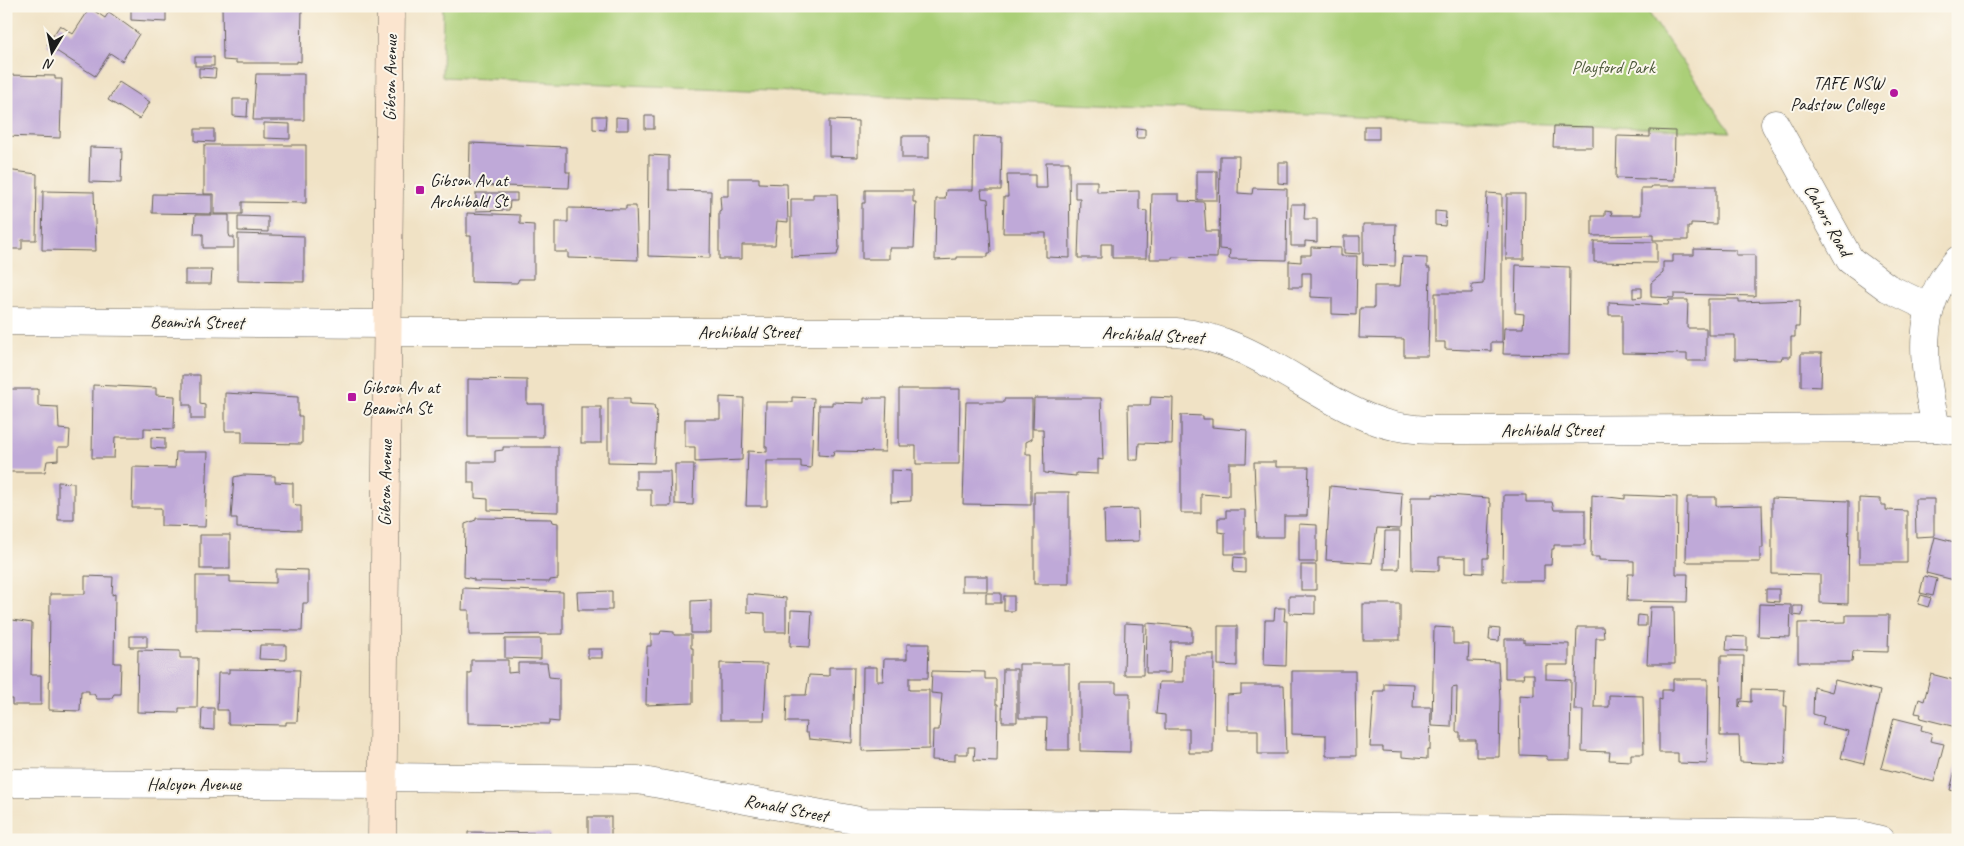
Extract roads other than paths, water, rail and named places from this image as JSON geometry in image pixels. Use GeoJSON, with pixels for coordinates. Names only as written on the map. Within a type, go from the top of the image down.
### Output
{"type":"FeatureCollection","features":[{"type":"Feature","properties":{"kind":"main road","name":"Gibson Avenue"},"geometry":{"type":"LineString","coordinates":[[382,840],[391,6]]}},
{"type":"Feature","properties":{"kind":"street","name":"Cahors Road"},"geometry":{"type":"LineString","coordinates":[[1775,124],[1850,260],[1888,288],[1930,308]]}},
{"type":"Feature","properties":{"kind":"street"},"geometry":{"type":"LineString","coordinates":[[1947,429],[1924,366],[1925,333],[1930,308],[1945,277],[1958,260]]}},
{"type":"Feature","properties":{"kind":"street","name":"Beamish Street"},"geometry":{"type":"LineString","coordinates":[[6,321],[387,328]]}},
{"type":"Feature","properties":{"kind":"street","name":"Archibald Street"},"geometry":{"type":"LineString","coordinates":[[387,328],[1176,332],[1195,334],[1225,342],[1362,415],[1392,426],[1407,428],[1460,430],[1947,429]]}},
{"type":"Feature","properties":{"kind":"street","name":"Ronald Street"},"geometry":{"type":"LineString","coordinates":[[382,781],[638,780],[865,822],[1834,833],[1857,834],[1881,840]]}},
{"type":"Feature","properties":{"kind":"street","name":"Halcyon Avenue"},"geometry":{"type":"LineString","coordinates":[[6,782],[382,781]]}},
{"type":"Feature","properties":{"kind":"place","name":"TAFE NSW Padstow College"},"geometry":{"type":"Point","coordinates":[1894,93]}},
{"type":"Feature","properties":{"kind":"place","name":"Gibson Av at Archibald St"},"geometry":{"type":"Point","coordinates":[420,190]}},
{"type":"Feature","properties":{"kind":"place","name":"Gibson Av at Beamish St"},"geometry":{"type":"Point","coordinates":[352,397]}},
{"type":"Feature","properties":{"kind":"park label","name":"Playford Park"},"geometry":{"type":"Point","coordinates":[1613,67]}}]}
